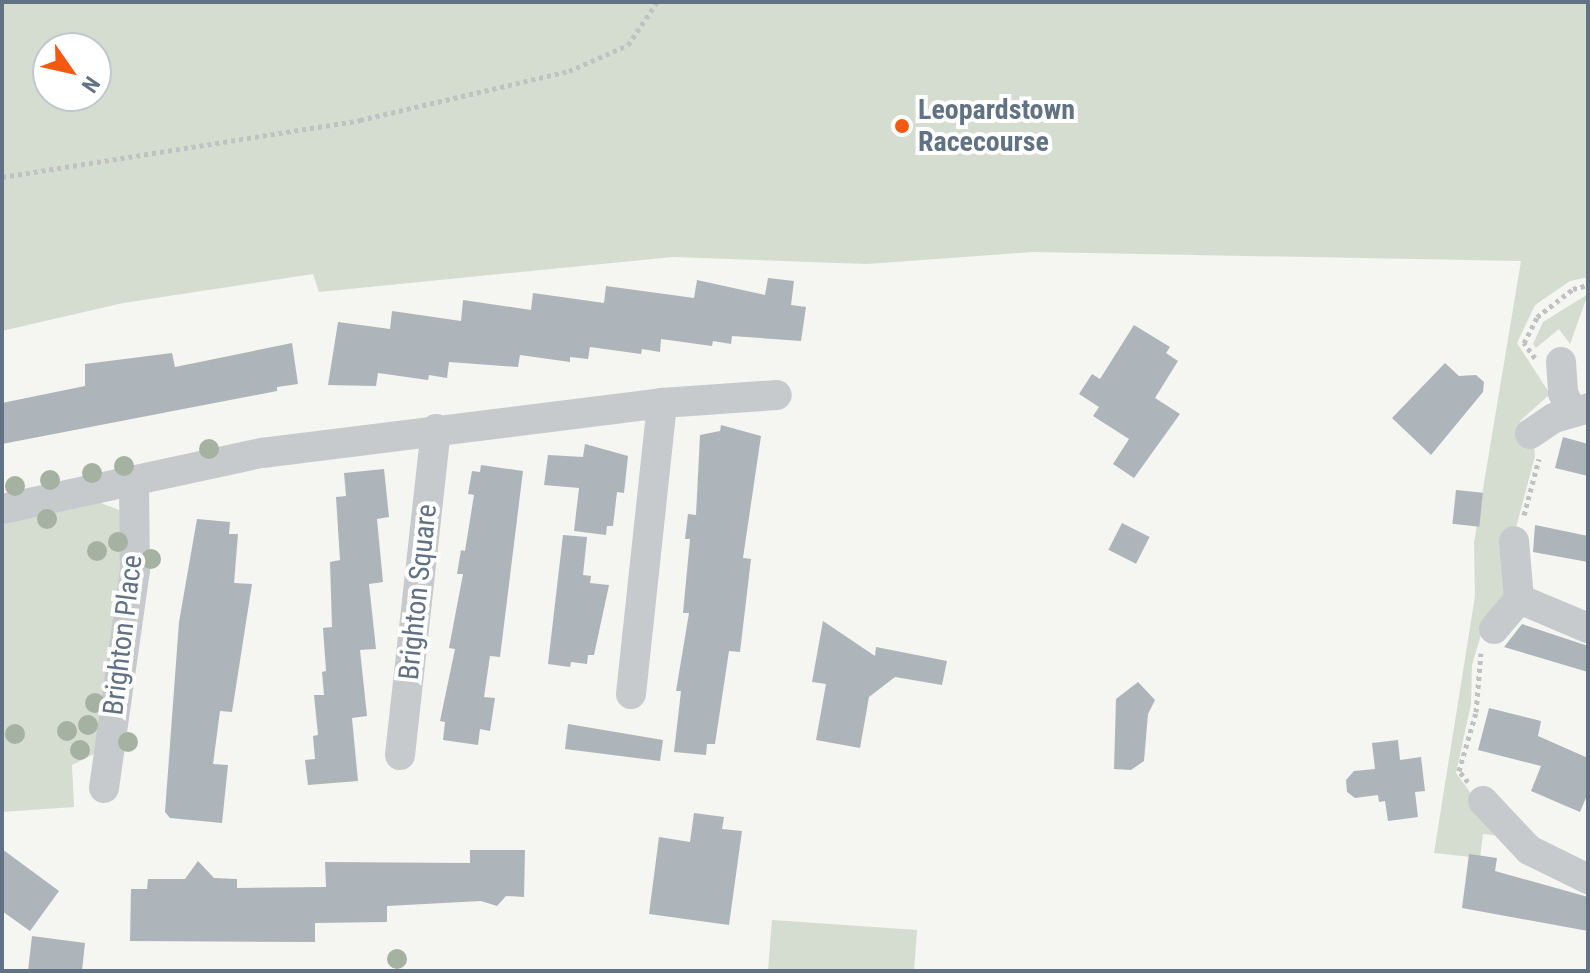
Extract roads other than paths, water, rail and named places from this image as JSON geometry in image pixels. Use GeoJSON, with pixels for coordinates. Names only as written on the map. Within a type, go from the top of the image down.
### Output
{"type":"FeatureCollection","features":[{"type":"Feature","properties":{"kind":"street"},"geometry":{"type":"LineString","coordinates":[[1537,430],[1574,404],[1561,362]]}},
{"type":"Feature","properties":{"kind":"street"},"geometry":{"type":"LineString","coordinates":[[2,509],[262,453],[662,403],[777,395]]}},
{"type":"Feature","properties":{"kind":"street"},"geometry":{"type":"LineString","coordinates":[[631,694],[662,403]]}},
{"type":"Feature","properties":{"kind":"street","name":"Brighton Square"},"geometry":{"type":"LineString","coordinates":[[400,755],[436,429]]}},
{"type":"Feature","properties":{"kind":"street","name":"Brighton Place"},"geometry":{"type":"LineString","coordinates":[[104,788],[135,570],[134,482]]}},
{"type":"Feature","properties":{"kind":"street"},"geometry":{"type":"LineString","coordinates":[[1494,629],[1519,599],[1514,541]]}},
{"type":"Feature","properties":{"kind":"street"},"geometry":{"type":"LineString","coordinates":[[1519,599],[1588,628]]}},
{"type":"Feature","properties":{"kind":"street"},"geometry":{"type":"LineString","coordinates":[[1483,801],[1529,850],[1588,879]]}},
{"type":"Feature","properties":{"kind":"place","name":"Leopardstown Racecourse"},"geometry":{"type":"Point","coordinates":[902,126]}}]}
